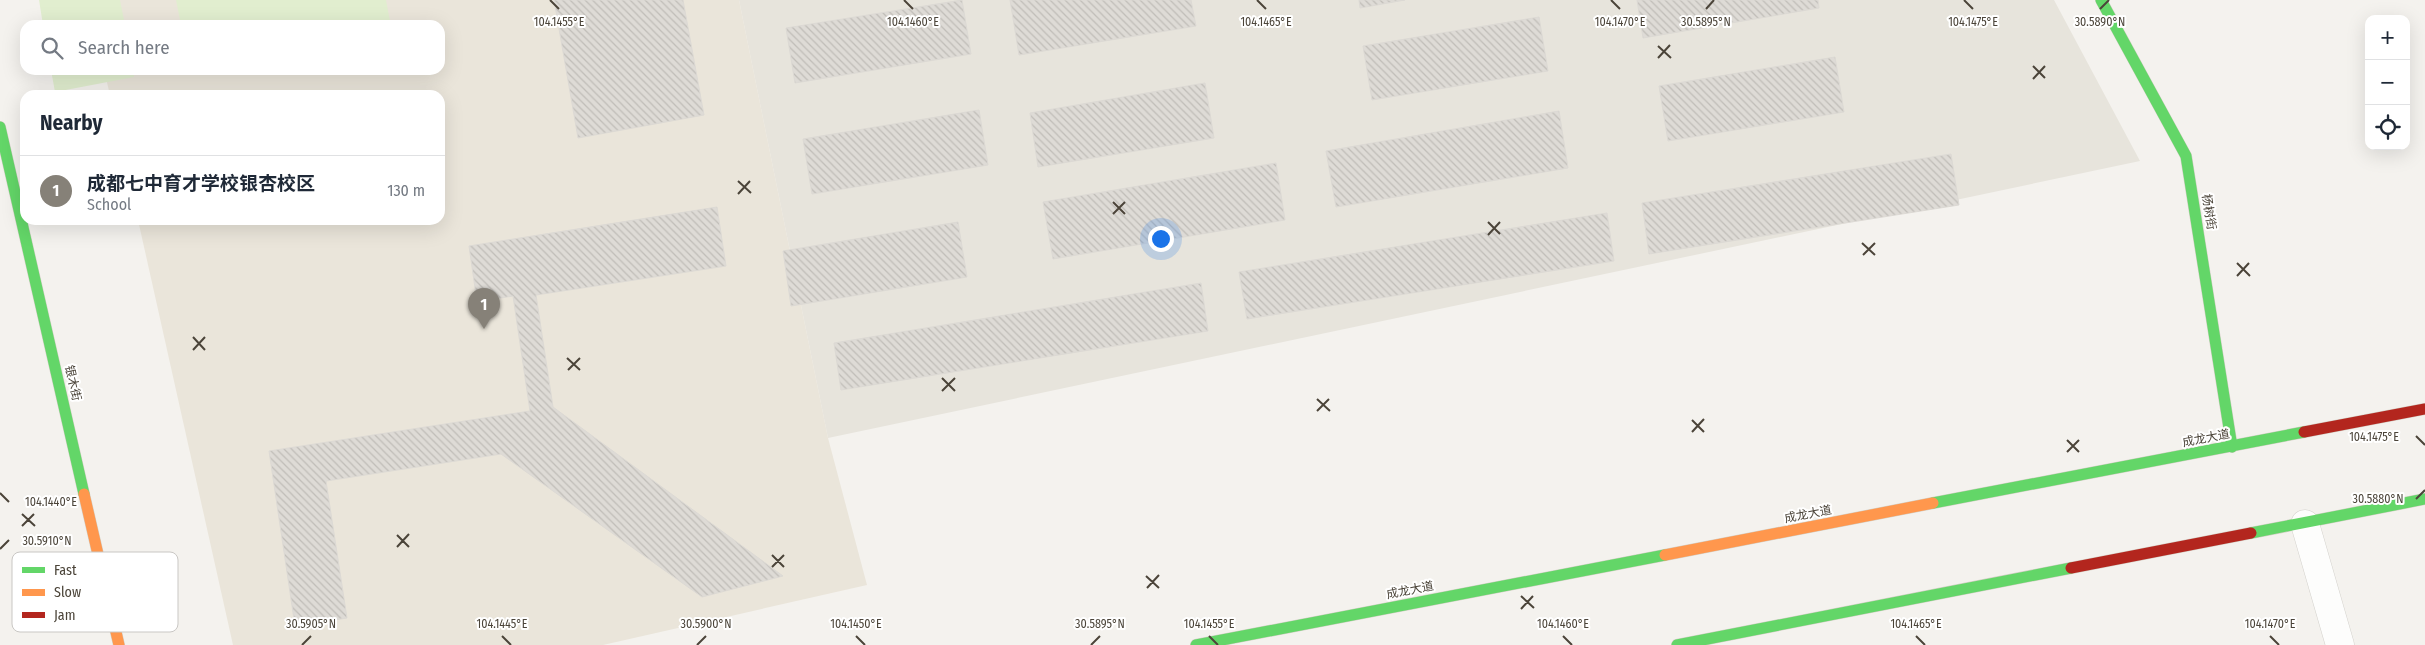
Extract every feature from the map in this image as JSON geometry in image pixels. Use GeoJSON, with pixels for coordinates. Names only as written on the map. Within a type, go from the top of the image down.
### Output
{"type":"FeatureCollection","features":[{"type":"Feature","properties":{"kind":"main road","name":"杨树街"},"geometry":{"type":"LineString","coordinates":[[2101,0],[2186,156],[2232,447]]}},
{"type":"Feature","properties":{"kind":"main road","name":"银木街"},"geometry":{"type":"LineString","coordinates":[[0,127],[20,215]]}},
{"type":"Feature","properties":{"kind":"main road","name":"银木街"},"geometry":{"type":"LineString","coordinates":[[22,225],[97,552]]}},
{"type":"Feature","properties":{"kind":"main road","name":"成龙大道"},"geometry":{"type":"LineString","coordinates":[[1196,645],[2425,410]]}},
{"type":"Feature","properties":{"kind":"main road"},"geometry":{"type":"LineString","coordinates":[[1676,645],[2305,524],[2425,499]]}},
{"type":"Feature","properties":{"kind":"main road","name":"银木街"},"geometry":{"type":"LineString","coordinates":[[115,632],[118,645]]}},
{"type":"Feature","properties":{"kind":"street"},"geometry":{"type":"LineString","coordinates":[[2305,524],[2340,645]]}},
{"type":"Feature","properties":{"kind":"shaded area"},"geometry":{"type":"Polygon","coordinates":[[[88,0],[739,0],[828,438],[867,585],[603,645],[233,645],[139,225],[445,225],[445,90],[109,90],[105,75],[445,75],[445,20],[93,20],[88,0]]]}},
{"type":"Feature","properties":{"kind":"shaded area"},"geometry":{"type":"Polygon","coordinates":[[[739,0],[2054,0],[2140,161],[828,438],[739,0]]]}},
{"type":"Feature","properties":{"kind":"green space"},"geometry":{"type":"Polygon","coordinates":[[[39,0],[120,0],[124,20],[42,20],[39,0]]]}},
{"type":"Feature","properties":{"kind":"green space"},"geometry":{"type":"Polygon","coordinates":[[[176,0],[386,0],[390,20],[180,20],[176,0]]]}},
{"type":"Feature","properties":{"kind":"green space"},"geometry":{"type":"Polygon","coordinates":[[[52,75],[134,75],[134,77],[66,90],[55,90],[52,75]]]}},
{"type":"Feature","properties":{"kind":"building"},"geometry":{"type":"Polygon","coordinates":[[[554,0],[683,0],[704,115],[578,138],[554,0]]]}},
{"type":"Feature","properties":{"kind":"building"},"geometry":{"type":"Polygon","coordinates":[[[962,0],[971,54],[795,83],[786,28],[962,0]]]}},
{"type":"Feature","properties":{"kind":"building"},"geometry":{"type":"Polygon","coordinates":[[[1010,0],[1191,0],[1196,26],[1019,55],[1010,0]]]}},
{"type":"Feature","properties":{"kind":"building"},"geometry":{"type":"Polygon","coordinates":[[[1359,0],[1405,0],[1360,8],[1359,0]]]}},
{"type":"Feature","properties":{"kind":"building"},"geometry":{"type":"Polygon","coordinates":[[[1637,0],[1818,0],[1819,8],[1643,38],[1637,0]]]}},
{"type":"Feature","properties":{"kind":"building"},"geometry":{"type":"Polygon","coordinates":[[[1539,17],[1548,71],[1372,100],[1363,46],[1539,17]]]}},
{"type":"Feature","properties":{"kind":"building"},"geometry":{"type":"Polygon","coordinates":[[[1835,57],[1844,112],[1668,141],[1659,86],[1835,57]]]}},
{"type":"Feature","properties":{"kind":"building"},"geometry":{"type":"Polygon","coordinates":[[[1205,83],[1214,138],[1038,167],[1030,113],[1205,83]]]}},
{"type":"Feature","properties":{"kind":"building"},"geometry":{"type":"Polygon","coordinates":[[[979,110],[988,165],[812,194],[803,139],[979,110]]]}},
{"type":"Feature","properties":{"kind":"building"},"geometry":{"type":"Polygon","coordinates":[[[1559,111],[1568,168],[1336,207],[1326,151],[1559,111]]]}},
{"type":"Feature","properties":{"kind":"building"},"geometry":{"type":"Polygon","coordinates":[[[1951,154],[1959,205],[1649,254],[1642,203],[1951,154]]]}},
{"type":"Feature","properties":{"kind":"building"},"geometry":{"type":"Polygon","coordinates":[[[1276,163],[1285,220],[1053,259],[1043,202],[1276,163]]]}},
{"type":"Feature","properties":{"kind":"building"},"geometry":{"type":"Polygon","coordinates":[[[717,207],[726,266],[536,295],[553,407],[783,576],[702,597],[501,454],[326,481],[347,618],[295,626],[269,451],[530,411],[513,296],[477,302],[469,246],[717,207]]]}},
{"type":"Feature","properties":{"kind":"building"},"geometry":{"type":"Polygon","coordinates":[[[1607,213],[1614,261],[1247,319],[1239,272],[1607,213]]]}},
{"type":"Feature","properties":{"kind":"building"},"geometry":{"type":"Polygon","coordinates":[[[958,222],[967,277],[791,306],[783,251],[958,222]]]}},
{"type":"Feature","properties":{"kind":"building"},"geometry":{"type":"Polygon","coordinates":[[[1201,283],[1208,331],[841,390],[834,343],[1201,283]]]}},
{"type":"Feature","properties":{"kind":"traffic: fast"},"geometry":{"type":"LineString","coordinates":[[2101,0],[2186,156],[2232,447]]}},
{"type":"Feature","properties":{"kind":"traffic: fast"},"geometry":{"type":"LineString","coordinates":[[0,127],[20,214]]}},
{"type":"Feature","properties":{"kind":"traffic: fast"},"geometry":{"type":"LineString","coordinates":[[22,225],[84,494]]}},
{"type":"Feature","properties":{"kind":"traffic: fast"},"geometry":{"type":"LineString","coordinates":[[1933,503],[2304,432]]}},
{"type":"Feature","properties":{"kind":"traffic: fast"},"geometry":{"type":"LineString","coordinates":[[2251,533],[2425,499]]}},
{"type":"Feature","properties":{"kind":"traffic: fast"},"geometry":{"type":"LineString","coordinates":[[1196,645],[1665,555]]}},
{"type":"Feature","properties":{"kind":"traffic: fast"},"geometry":{"type":"LineString","coordinates":[[1677,645],[2071,568]]}},
{"type":"Feature","properties":{"kind":"traffic: slow"},"geometry":{"type":"LineString","coordinates":[[84,494],[97,552]]}},
{"type":"Feature","properties":{"kind":"traffic: slow"},"geometry":{"type":"LineString","coordinates":[[1665,555],[1933,503]]}},
{"type":"Feature","properties":{"kind":"traffic: slow"},"geometry":{"type":"LineString","coordinates":[[116,632],[119,645]]}},
{"type":"Feature","properties":{"kind":"traffic: jam"},"geometry":{"type":"LineString","coordinates":[[2304,432],[2425,409]]}},
{"type":"Feature","properties":{"kind":"traffic: jam"},"geometry":{"type":"LineString","coordinates":[[2071,568],[2251,533]]}},
{"type":"Feature","properties":{"kind":"place","name":"成都七中育才学校银杏校区"},"geometry":{"type":"Point","coordinates":[484,329]}}]}
